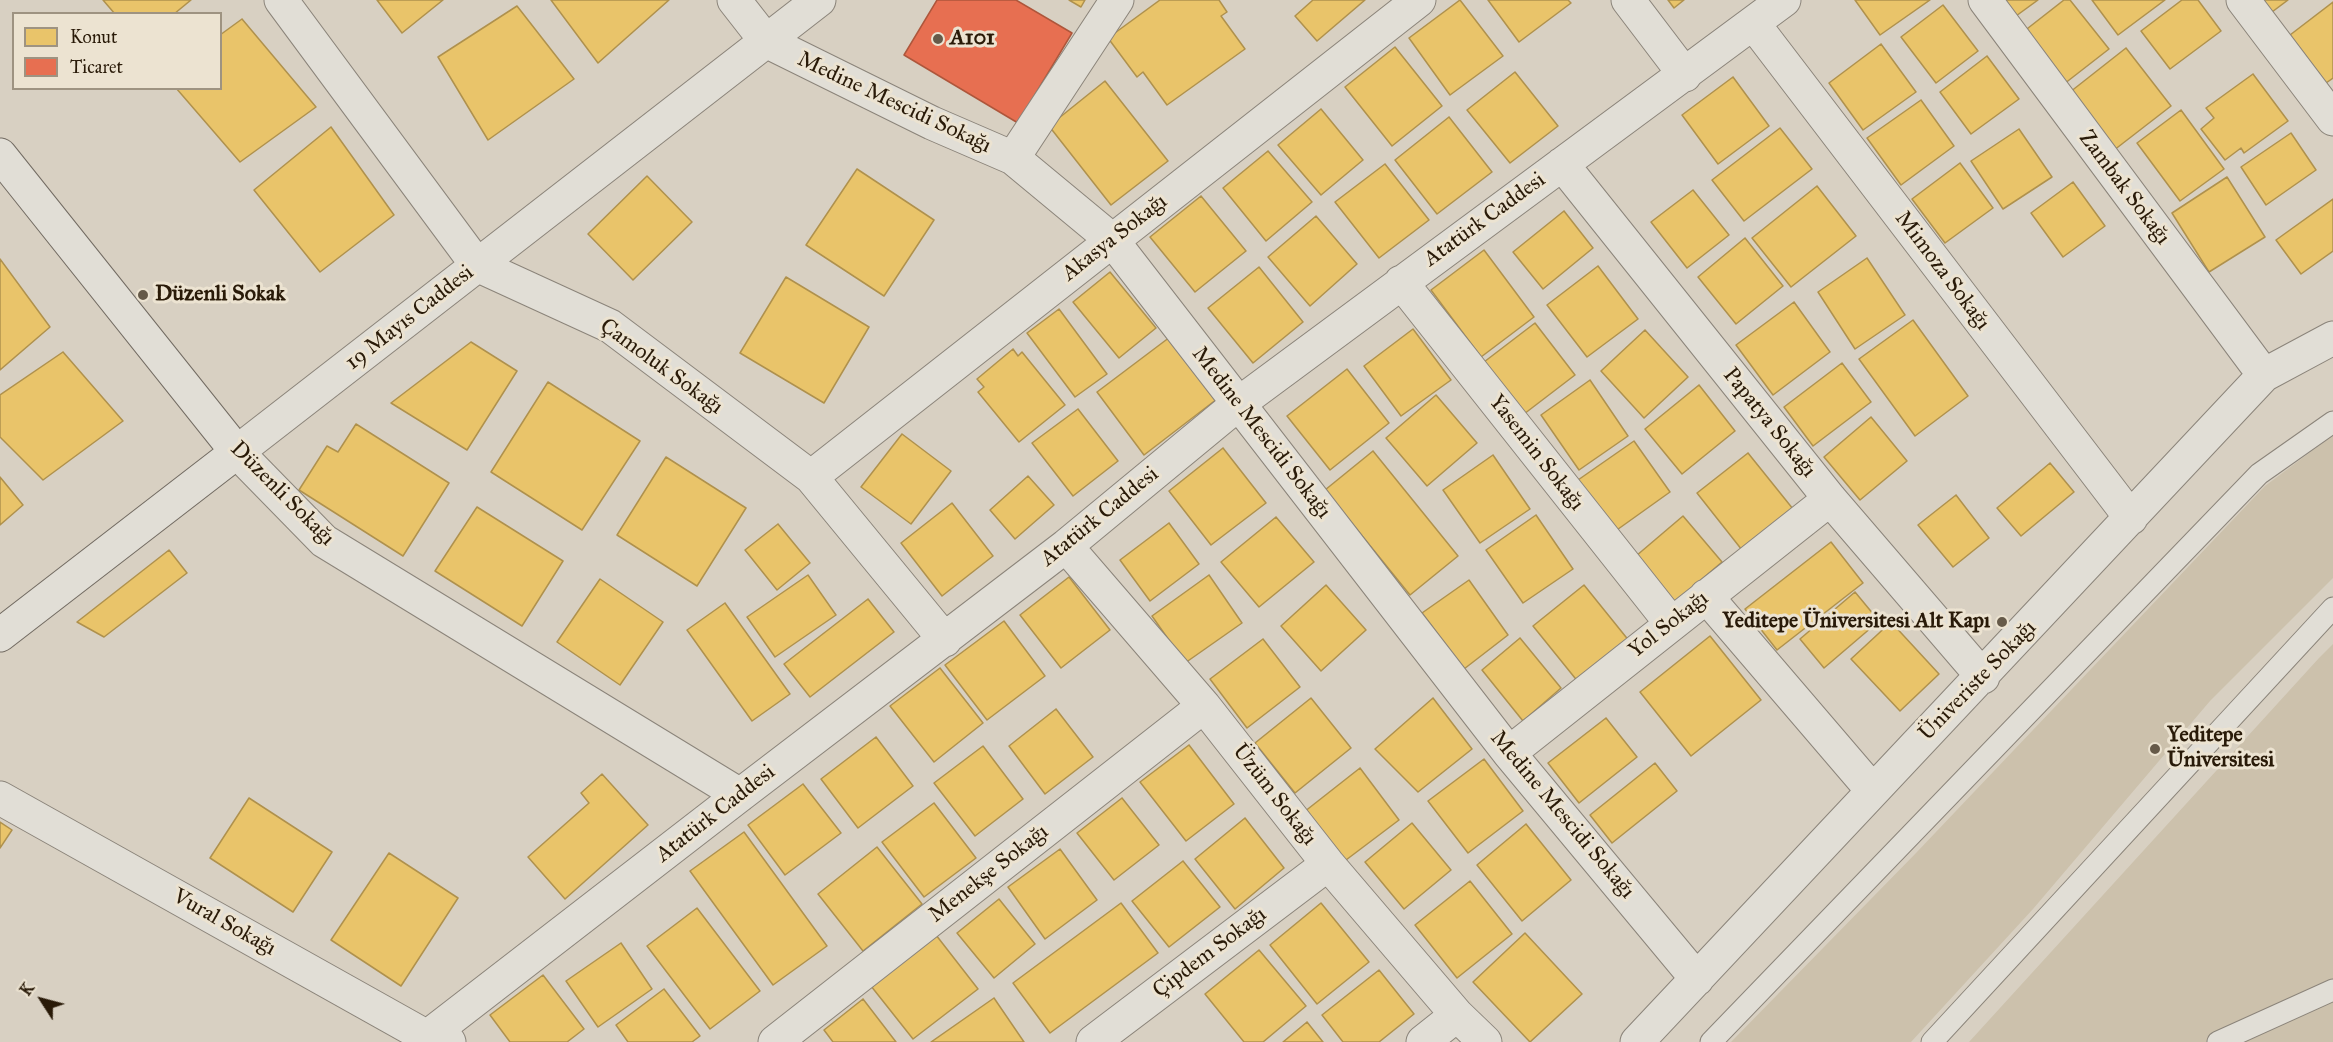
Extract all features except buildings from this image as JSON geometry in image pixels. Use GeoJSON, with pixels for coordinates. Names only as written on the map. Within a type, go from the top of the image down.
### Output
{"type":"FeatureCollection","features":[{"type":"Feature","properties":{"kind":"street","name":"Çamoluk Sokağı"},"geometry":{"type":"LineString","coordinates":[[281,0],[477,265],[610,326],[811,477],[945,640]]}},
{"type":"Feature","properties":{"kind":"street","name":"Medine Mescidi Sokağı"},"geometry":{"type":"LineString","coordinates":[[734,0],[766,41],[932,123],[1013,158],[1112,240],[1509,753],[1698,979]]}},
{"type":"Feature","properties":{"kind":"street","name":"19 Mayıs Caddesi"},"geometry":{"type":"LineString","coordinates":[[0,635],[819,0]]}},
{"type":"Feature","properties":{"kind":"street"},"geometry":{"type":"LineString","coordinates":[[1013,158],[1117,0]]}},
{"type":"Feature","properties":{"kind":"street","name":"Akasya Sokağı"},"geometry":{"type":"LineString","coordinates":[[811,477],[1419,0]]}},
{"type":"Feature","properties":{"kind":"street"},"geometry":{"type":"LineString","coordinates":[[1628,0],[1685,75]]}},
{"type":"Feature","properties":{"kind":"street","name":"Atatürk Caddesi"},"geometry":{"type":"LineString","coordinates":[[434,1040],[740,795],[1066,546],[1238,404],[1784,0]]}},
{"type":"Feature","properties":{"kind":"street","name":"Zambak Sokağı"},"geometry":{"type":"LineString","coordinates":[[1985,0],[2264,375]]}},
{"type":"Feature","properties":{"kind":"street"},"geometry":{"type":"LineString","coordinates":[[2243,0],[2333,119]]}},
{"type":"Feature","properties":{"kind":"street","name":"Mimoza Sokağı"},"geometry":{"type":"LineString","coordinates":[[1753,23],[2131,518]]}},
{"type":"Feature","properties":{"kind":"street","name":"Düzenli Sokağı"},"geometry":{"type":"LineString","coordinates":[[0,155],[237,452],[324,541],[740,795]]}},
{"type":"Feature","properties":{"kind":"street","name":"Papatya Sokağı"},"geometry":{"type":"LineString","coordinates":[[1562,164],[1830,499],[1983,677]]}},
{"type":"Feature","properties":{"kind":"street","name":"Yasemin Sokağı"},"geometry":{"type":"LineString","coordinates":[[1401,282],[1671,623]]}},
{"type":"Feature","properties":{"kind":"street","name":"Üniveriste Sokağı"},"geometry":{"type":"LineString","coordinates":[[1636,1042],[1983,677],[2264,375],[2333,338]]}},
{"type":"Feature","properties":{"kind":"street","name":"Yol Sokağı"},"geometry":{"type":"LineString","coordinates":[[1509,753],[1830,499]]}},
{"type":"Feature","properties":{"kind":"street","name":"Üzüm Sokağı"},"geometry":{"type":"LineString","coordinates":[[1066,546],[1204,706],[1328,864],[1457,1015],[1485,1042]]}},
{"type":"Feature","properties":{"kind":"street"},"geometry":{"type":"LineString","coordinates":[[1706,596],[1873,791]]}},
{"type":"Feature","properties":{"kind":"street","name":"Menekşe Sokağı"},"geometry":{"type":"LineString","coordinates":[[775,1042],[1204,706]]}},
{"type":"Feature","properties":{"kind":"street","name":"Vural Sokağı"},"geometry":{"type":"LineString","coordinates":[[0,798],[434,1040]]}},
{"type":"Feature","properties":{"kind":"street","name":"Çipdem Sokağı"},"geometry":{"type":"LineString","coordinates":[[1093,1042],[1328,864]]}},
{"type":"Feature","properties":{"kind":"street"},"geometry":{"type":"LineString","coordinates":[[1424,1042],[1457,1015]]}},
{"type":"Feature","properties":{"kind":"lane"},"geometry":{"type":"LineString","coordinates":[[1711,1042],[2259,474],[2333,422]]}},
{"type":"Feature","properties":{"kind":"lane"},"geometry":{"type":"LineString","coordinates":[[1932,1042],[2333,608]]}},
{"type":"Feature","properties":{"kind":"lane"},"geometry":{"type":"LineString","coordinates":[[2218,1042],[2333,990]]}},
{"type":"Feature","properties":{"kind":"shaded area"},"geometry":{"type":"Polygon","coordinates":[[[2333,435],[2333,578],[2210,701],[2033,909],[1911,1042],[1731,1042],[1916,853],[2265,486],[2333,435]]]}},
{"type":"Feature","properties":{"kind":"shaded area"},"geometry":{"type":"Polygon","coordinates":[[[2333,644],[2333,1042],[1969,1042],[2319,658],[2333,644]]]}},
{"type":"Feature","properties":{"kind":"place","name":"A101"},"geometry":{"type":"Point","coordinates":[938,39]}},
{"type":"Feature","properties":{"kind":"place","name":"Düzenli Sokak"},"geometry":{"type":"Point","coordinates":[143,295]}},
{"type":"Feature","properties":{"kind":"place","name":"Yeditepe Üniversitesi Alt Kapı"},"geometry":{"type":"Point","coordinates":[2002,622]}},
{"type":"Feature","properties":{"kind":"place","name":"Yeditepe Üniversitesi"},"geometry":{"type":"Point","coordinates":[2155,749]}}]}
